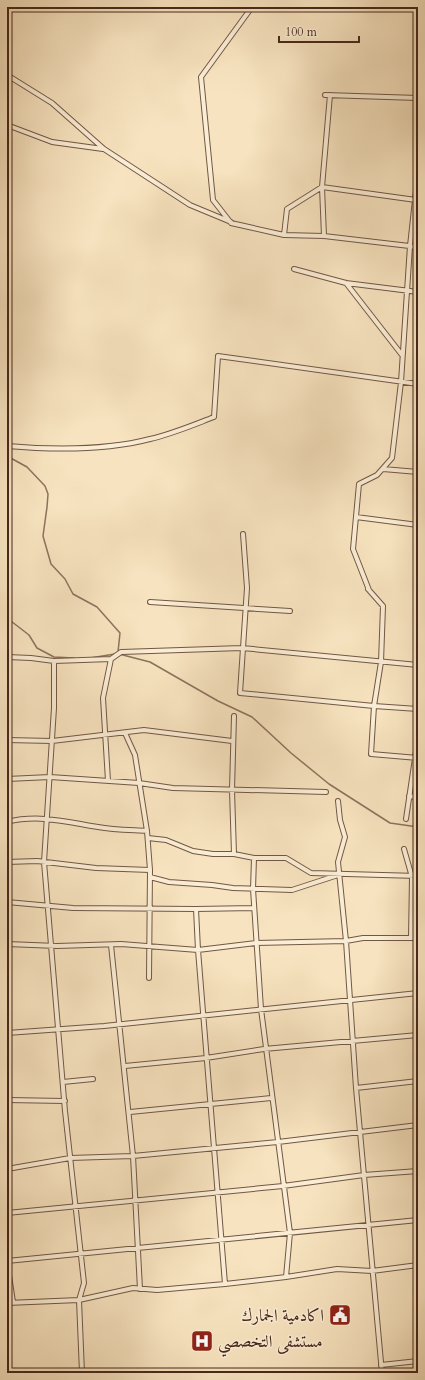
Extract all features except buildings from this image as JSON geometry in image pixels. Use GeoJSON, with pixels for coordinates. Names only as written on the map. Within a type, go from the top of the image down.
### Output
{"type":"FeatureCollection","features":[{"type":"Feature","properties":{"kind":"street"},"geometry":{"type":"LineString","coordinates":[[231,223],[213,200],[201,77],[252,7]]}},
{"type":"Feature","properties":{"kind":"street"},"geometry":{"type":"LineString","coordinates":[[7,75],[52,103],[104,149],[190,205],[231,223],[284,235],[324,236],[418,247]]}},
{"type":"Feature","properties":{"kind":"street"},"geometry":{"type":"LineString","coordinates":[[325,95],[418,98]]}},
{"type":"Feature","properties":{"kind":"street"},"geometry":{"type":"LineString","coordinates":[[324,236],[322,187],[330,95]]}},
{"type":"Feature","properties":{"kind":"street"},"geometry":{"type":"LineString","coordinates":[[7,125],[52,142],[104,149]]}},
{"type":"Feature","properties":{"kind":"street"},"geometry":{"type":"LineString","coordinates":[[417,758],[371,754],[374,706],[381,662],[383,606],[368,589],[353,549],[359,484],[377,475],[392,458],[401,382],[410,246],[418,172]]}},
{"type":"Feature","properties":{"kind":"street"},"geometry":{"type":"LineString","coordinates":[[284,235],[286,209],[322,187],[416,200]]}},
{"type":"Feature","properties":{"kind":"street"},"geometry":{"type":"LineString","coordinates":[[294,269],[346,283],[418,292]]}},
{"type":"Feature","properties":{"kind":"street"},"geometry":{"type":"LineString","coordinates":[[346,283],[402,355]]}},
{"type":"Feature","properties":{"kind":"street"},"geometry":{"type":"LineString","coordinates":[[7,446],[43,449],[102,448],[150,440],[214,417],[218,356],[418,384]]}},
{"type":"Feature","properties":{"kind":"street"},"geometry":{"type":"LineString","coordinates":[[383,469],[418,472]]}},
{"type":"Feature","properties":{"kind":"street"},"geometry":{"type":"LineString","coordinates":[[356,518],[418,525]]}},
{"type":"Feature","properties":{"kind":"street"},"geometry":{"type":"LineString","coordinates":[[243,534],[247,588],[244,608],[240,693],[418,709]]}},
{"type":"Feature","properties":{"kind":"street"},"geometry":{"type":"LineString","coordinates":[[150,602],[290,611]]}},
{"type":"Feature","properties":{"kind":"street"},"geometry":{"type":"LineString","coordinates":[[7,657],[54,661],[111,659],[121,652],[242,648],[418,665]]}},
{"type":"Feature","properties":{"kind":"street"},"geometry":{"type":"LineString","coordinates":[[108,781],[103,698],[111,659]]}},
{"type":"Feature","properties":{"kind":"street"},"geometry":{"type":"LineString","coordinates":[[54,661],[54,708],[44,862],[74,1207],[84,1283],[78,1300],[82,1373]]}},
{"type":"Feature","properties":{"kind":"street"},"geometry":{"type":"LineString","coordinates":[[234,716],[232,741],[234,854]]}},
{"type":"Feature","properties":{"kind":"street"},"geometry":{"type":"LineString","coordinates":[[7,740],[52,741],[105,736],[144,730],[232,741]]}},
{"type":"Feature","properties":{"kind":"street"},"geometry":{"type":"LineString","coordinates":[[125,733],[135,755],[148,838],[150,870],[149,978]]}},
{"type":"Feature","properties":{"kind":"street"},"geometry":{"type":"LineString","coordinates":[[406,819],[417,758],[418,738]]}},
{"type":"Feature","properties":{"kind":"street"},"geometry":{"type":"LineString","coordinates":[[7,778],[50,777],[139,783],[173,788],[326,792]]}},
{"type":"Feature","properties":{"kind":"street"},"geometry":{"type":"LineString","coordinates":[[409,796],[418,798]]}},
{"type":"Feature","properties":{"kind":"street"},"geometry":{"type":"LineString","coordinates":[[338,801],[340,820],[345,837],[338,862],[346,941],[356,1088],[382,1373]]}},
{"type":"Feature","properties":{"kind":"street"},"geometry":{"type":"LineString","coordinates":[[7,822],[24,818],[48,818],[100,827],[147,831]]}},
{"type":"Feature","properties":{"kind":"street"},"geometry":{"type":"LineString","coordinates":[[148,838],[166,840],[193,851],[213,854],[234,854],[254,858],[286,858],[311,873],[418,876]]}},
{"type":"Feature","properties":{"kind":"street"},"geometry":{"type":"LineString","coordinates":[[404,849],[412,877],[411,938]]}},
{"type":"Feature","properties":{"kind":"street"},"geometry":{"type":"LineString","coordinates":[[254,858],[253,889],[260,1010],[264,1049],[290,1233],[286,1277]]}},
{"type":"Feature","properties":{"kind":"street"},"geometry":{"type":"LineString","coordinates":[[7,862],[44,862],[96,868],[150,870]]}},
{"type":"Feature","properties":{"kind":"street"},"geometry":{"type":"LineString","coordinates":[[150,877],[169,882],[253,889],[292,890],[340,874]]}},
{"type":"Feature","properties":{"kind":"street"},"geometry":{"type":"LineString","coordinates":[[411,896],[418,896]]}},
{"type":"Feature","properties":{"kind":"street"},"geometry":{"type":"LineString","coordinates":[[7,902],[47,906],[150,909],[254,908]]}},
{"type":"Feature","properties":{"kind":"street"},"geometry":{"type":"LineString","coordinates":[[196,909],[213,1149],[225,1284]]}},
{"type":"Feature","properties":{"kind":"street"},"geometry":{"type":"LineString","coordinates":[[7,944],[150,946],[198,950],[256,944],[346,941],[363,938],[418,938]]}},
{"type":"Feature","properties":{"kind":"street"},"geometry":{"type":"LineString","coordinates":[[111,945],[130,1112],[140,1289]]}},
{"type":"Feature","properties":{"kind":"street"},"geometry":{"type":"LineString","coordinates":[[7,1033],[121,1024],[418,994]]}},
{"type":"Feature","properties":{"kind":"street"},"geometry":{"type":"LineString","coordinates":[[125,1066],[206,1058],[264,1049],[418,1035]]}},
{"type":"Feature","properties":{"kind":"street"},"geometry":{"type":"LineString","coordinates":[[63,1082],[93,1079]]}},
{"type":"Feature","properties":{"kind":"street"},"geometry":{"type":"LineString","coordinates":[[356,1088],[418,1081]]}},
{"type":"Feature","properties":{"kind":"street"},"geometry":{"type":"LineString","coordinates":[[130,1112],[272,1098]]}},
{"type":"Feature","properties":{"kind":"street"},"geometry":{"type":"LineString","coordinates":[[7,1100],[65,1101]]}},
{"type":"Feature","properties":{"kind":"street"},"geometry":{"type":"LineString","coordinates":[[7,1170],[70,1158],[133,1156],[213,1149],[360,1133],[418,1125]]}},
{"type":"Feature","properties":{"kind":"street"},"geometry":{"type":"LineString","coordinates":[[7,1214],[283,1186],[364,1175],[418,1171]]}},
{"type":"Feature","properties":{"kind":"street"},"geometry":{"type":"LineString","coordinates":[[13,1302],[7,1262],[418,1220]]}},
{"type":"Feature","properties":{"kind":"street"},"geometry":{"type":"LineString","coordinates":[[7,1304],[13,1302],[78,1300],[133,1288],[157,1290],[286,1277],[337,1269],[372,1271],[418,1265]]}},
{"type":"Feature","properties":{"kind":"street"},"geometry":{"type":"LineString","coordinates":[[381,1365],[418,1361]]}},
{"type":"Feature","properties":{"kind":"waterway"},"geometry":{"type":"LineString","coordinates":[[7,456],[27,467],[45,486],[48,494],[43,536],[51,564],[65,579],[73,594],[97,607],[120,633],[118,652]]}},
{"type":"Feature","properties":{"kind":"waterway"},"geometry":{"type":"LineString","coordinates":[[7,618],[29,635],[37,648],[54,657],[74,658]]}},
{"type":"Feature","properties":{"kind":"waterway"},"geometry":{"type":"LineString","coordinates":[[90,658],[115,654]]}},
{"type":"Feature","properties":{"kind":"waterway"},"geometry":{"type":"LineString","coordinates":[[119,654],[150,662],[218,701],[252,717],[291,753],[329,784],[390,823],[418,827]]}},
{"type":"Feature","properties":{"kind":"place","name":"اكادمية الجمارك"},"geometry":{"type":"Point","coordinates":[340,1315]}},
{"type":"Feature","properties":{"kind":"place","name":"مستشفى التخصصي"},"geometry":{"type":"Point","coordinates":[202,1341]}}]}
